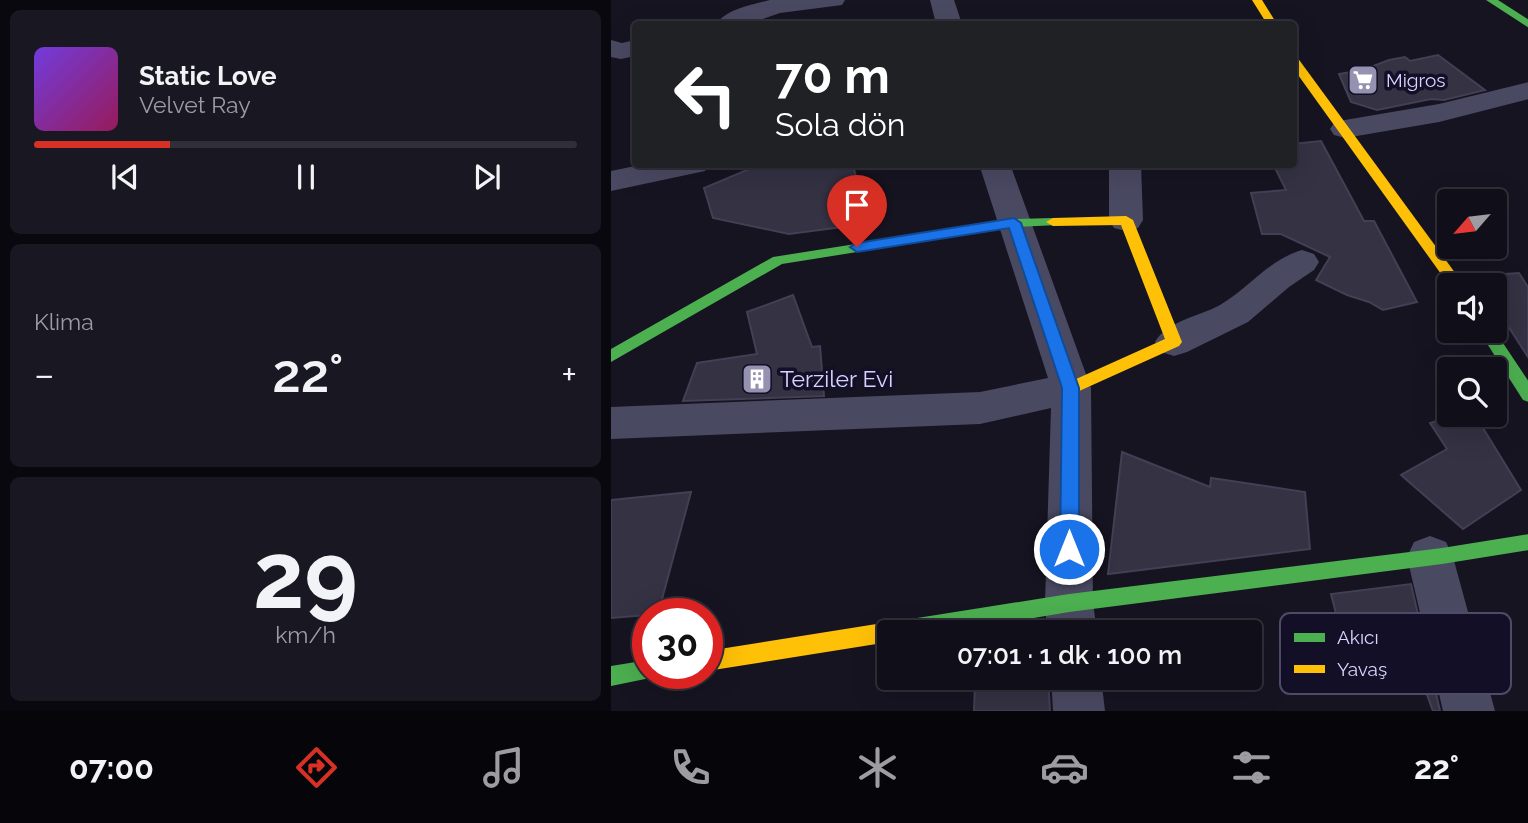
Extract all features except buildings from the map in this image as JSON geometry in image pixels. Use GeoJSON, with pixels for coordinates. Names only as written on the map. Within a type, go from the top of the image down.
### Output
{"type":"FeatureCollection","features":[{"type":"Feature","properties":{"kind":"street"},"geometry":{"type":"LineString","coordinates":[[735,21],[758,9],[792,2],[833,0]]}},
{"type":"Feature","properties":{"kind":"street"},"geometry":{"type":"LineString","coordinates":[[942,0],[948,21]]}},
{"type":"Feature","properties":{"kind":"street"},"geometry":{"type":"LineString","coordinates":[[1257,0],[1270,21]]}},
{"type":"Feature","properties":{"kind":"street"},"geometry":{"type":"LineString","coordinates":[[1491,0],[1528,25]]}},
{"type":"Feature","properties":{"kind":"street"},"geometry":{"type":"LineString","coordinates":[[611,48],[621,51],[632,49]]}},
{"type":"Feature","properties":{"kind":"street"},"geometry":{"type":"LineString","coordinates":[[1297,67],[1448,273]]}},
{"type":"Feature","properties":{"kind":"street"},"geometry":{"type":"LineString","coordinates":[[1345,129],[1439,113],[1528,90]]}},
{"type":"Feature","properties":{"kind":"street"},"geometry":{"type":"LineString","coordinates":[[611,181],[674,168]]}},
{"type":"Feature","properties":{"kind":"street"},"geometry":{"type":"LineString","coordinates":[[995,168],[1071,388],[1070,617]]}},
{"type":"Feature","properties":{"kind":"street"},"geometry":{"type":"LineString","coordinates":[[1125,168],[1125,220],[1174,342]]}},
{"type":"Feature","properties":{"kind":"street"},"geometry":{"type":"LineString","coordinates":[[611,356],[778,260],[1014,223],[1125,220]]}},
{"type":"Feature","properties":{"kind":"street"},"geometry":{"type":"LineString","coordinates":[[611,423],[980,408],[1071,388],[1235,313],[1276,278],[1302,262]]}},
{"type":"Feature","properties":{"kind":"street"},"geometry":{"type":"LineString","coordinates":[[1495,343],[1528,396]]}},
{"type":"Feature","properties":{"kind":"street"},"geometry":{"type":"LineString","coordinates":[[1034,620],[1070,617],[1528,542]]}},
{"type":"Feature","properties":{"kind":"street"},"geometry":{"type":"LineString","coordinates":[[1430,557],[1444,613]]}},
{"type":"Feature","properties":{"kind":"street"},"geometry":{"type":"LineString","coordinates":[[723,658],[877,634]]}},
{"type":"Feature","properties":{"kind":"street"},"geometry":{"type":"LineString","coordinates":[[611,676],[632,673]]}},
{"type":"Feature","properties":{"kind":"street"},"geometry":{"type":"LineString","coordinates":[[1077,690],[1079,711]]}},
{"type":"Feature","properties":{"kind":"street"},"geometry":{"type":"LineString","coordinates":[[1465,694],[1469,711]]}},
{"type":"Feature","properties":{"kind":"traffic: fast"},"geometry":{"type":"LineString","coordinates":[[1491,0],[1529,25]]}},
{"type":"Feature","properties":{"kind":"traffic: fast"},"geometry":{"type":"LineString","coordinates":[[611,356],[778,260],[1014,223],[1053,222]]}},
{"type":"Feature","properties":{"kind":"traffic: fast"},"geometry":{"type":"LineString","coordinates":[[1495,343],[1529,396]]}},
{"type":"Feature","properties":{"kind":"traffic: fast"},"geometry":{"type":"LineString","coordinates":[[965,620],[1069,603],[1442,556],[1529,542]]}},
{"type":"Feature","properties":{"kind":"traffic: fast"},"geometry":{"type":"LineString","coordinates":[[611,676],[632,673]]}},
{"type":"Feature","properties":{"kind":"traffic: slow"},"geometry":{"type":"LineString","coordinates":[[1257,0],[1270,21]]}},
{"type":"Feature","properties":{"kind":"traffic: slow"},"geometry":{"type":"LineString","coordinates":[[1297,65],[1448,273]]}},
{"type":"Feature","properties":{"kind":"traffic: slow"},"geometry":{"type":"LineString","coordinates":[[1053,222],[1126,220],[1174,342],[1071,388]]}},
{"type":"Feature","properties":{"kind":"traffic: slow"},"geometry":{"type":"LineString","coordinates":[[723,658],[877,634]]}},
{"type":"Feature","properties":{"kind":"place","name":"Migros"},"geometry":{"type":"Point","coordinates":[1363,80]}},
{"type":"Feature","properties":{"kind":"place","name":"Terziler Evi"},"geometry":{"type":"Point","coordinates":[757,379]}},
{"type":"Feature","properties":{"kind":"route"},"geometry":{"type":"LineString","coordinates":[[857,247],[1014,223],[1071,388],[1069,549]]}}]}
